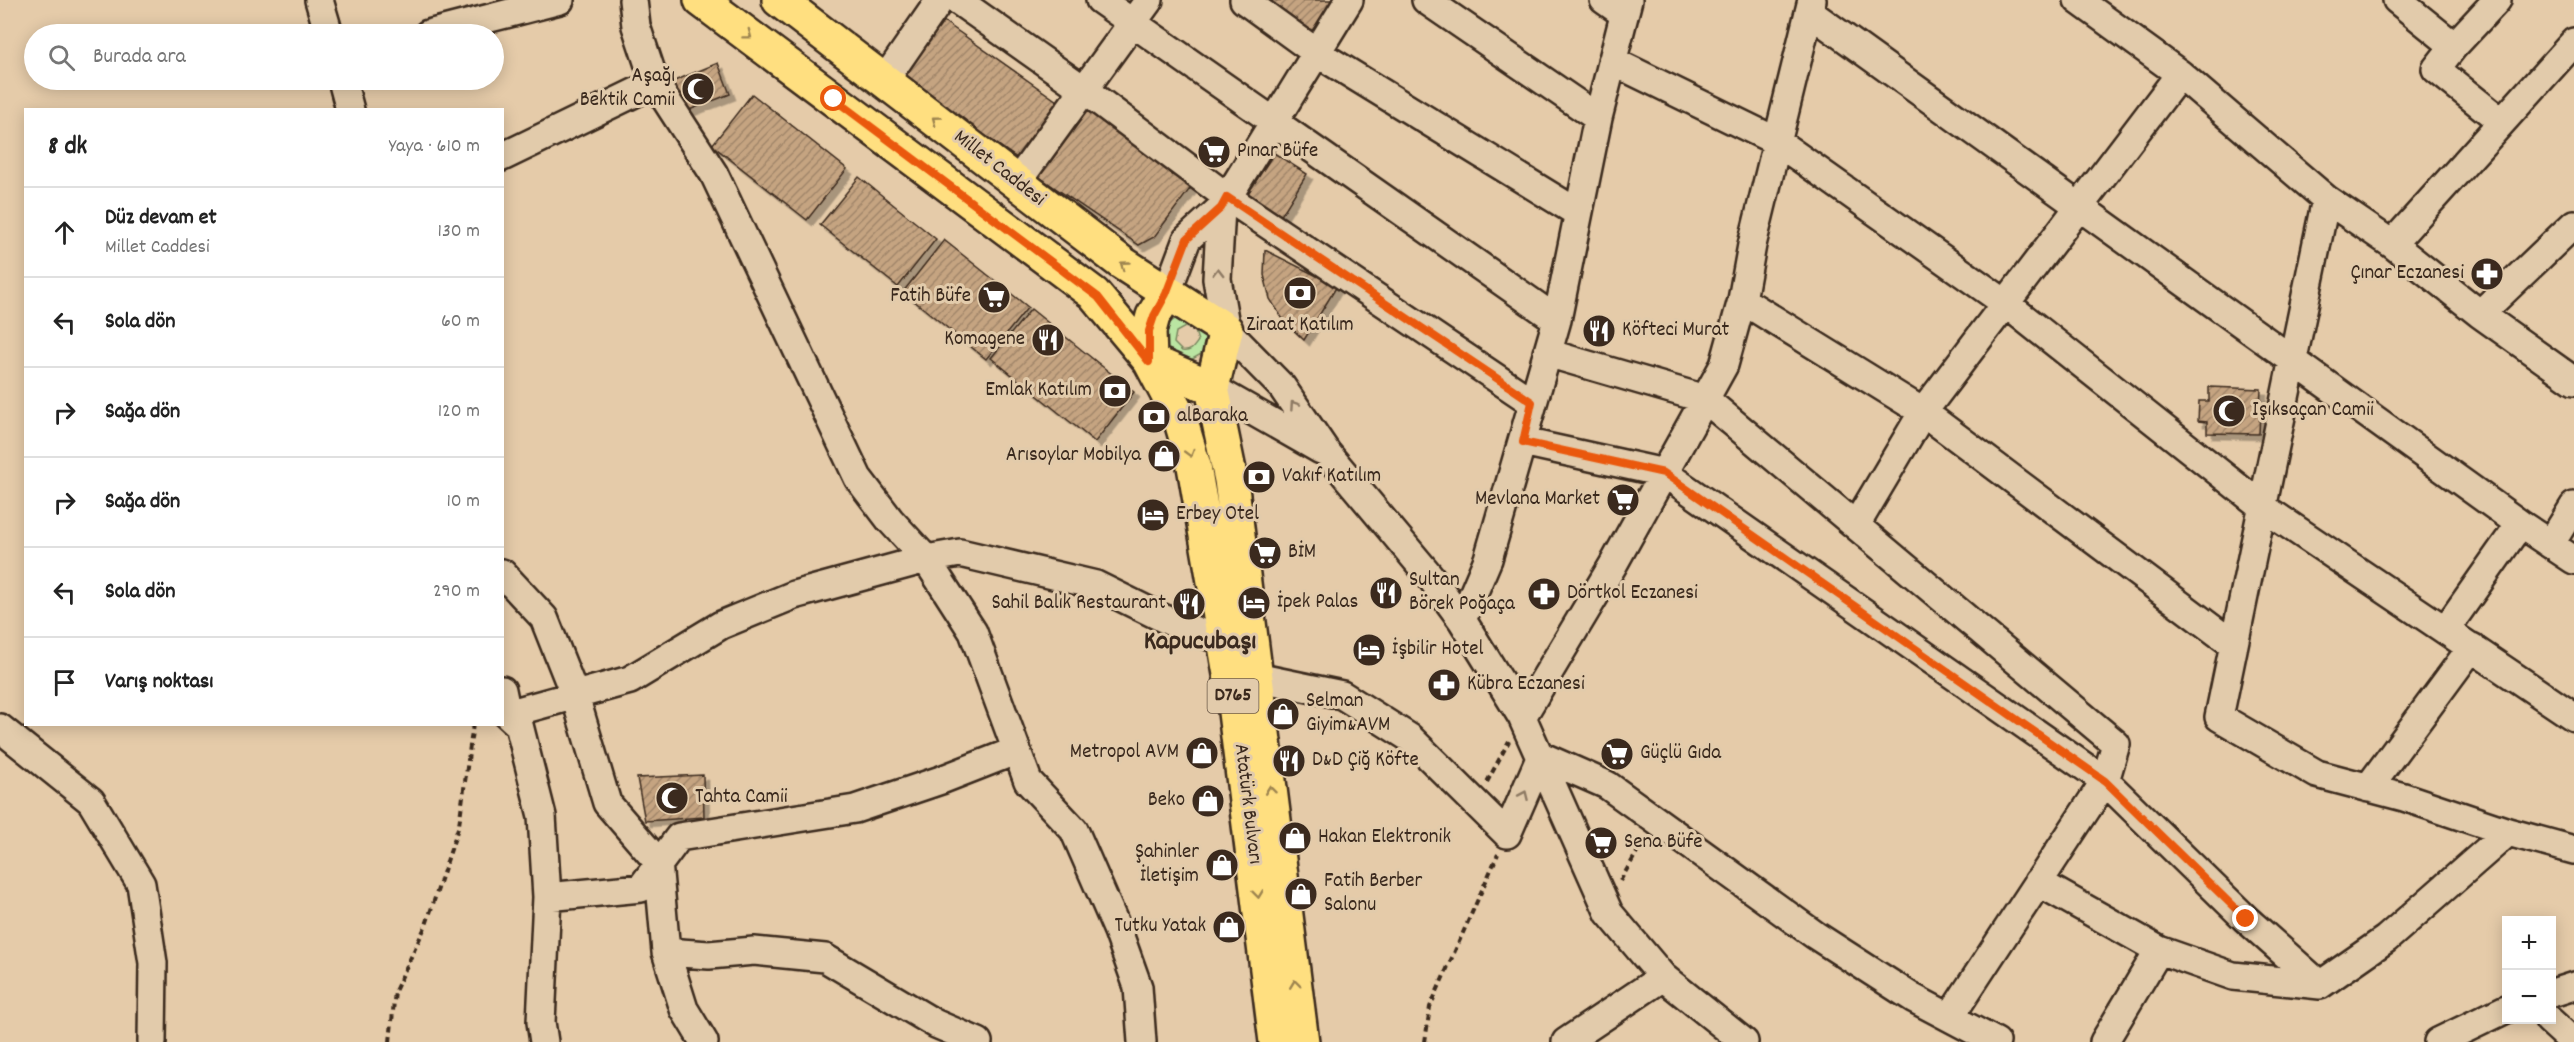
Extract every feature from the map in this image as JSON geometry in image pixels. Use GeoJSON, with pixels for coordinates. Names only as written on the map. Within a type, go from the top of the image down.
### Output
{"type":"FeatureCollection","features":[{"type":"Feature","properties":{"kind":"main road","name":"Millet Caddesi"},"geometry":{"type":"LineString","coordinates":[[701,0],[1094,294],[1149,362],[1212,388]]}},
{"type":"Feature","properties":{"kind":"main road","name":"Millet Caddesi"},"geometry":{"type":"LineString","coordinates":[[779,0],[1166,294],[1226,330]]}},
{"type":"Feature","properties":{"kind":"main road"},"geometry":{"type":"LineString","coordinates":[[1149,362],[1149,331],[1156,311],[1166,294]]}},
{"type":"Feature","properties":{"kind":"main road"},"geometry":{"type":"LineString","coordinates":[[1212,388],[1226,330]]}},
{"type":"Feature","properties":{"kind":"main road","name":"Atatürk Bulvarı"},"geometry":{"type":"LineString","coordinates":[[1149,362],[1180,418],[1194,466],[1226,642],[1275,1042]]}},
{"type":"Feature","properties":{"kind":"main road","name":"Atatürk Bulvarı"},"geometry":{"type":"LineString","coordinates":[[1212,388],[1231,480],[1302,1042]]}},
{"type":"Feature","properties":{"kind":"street"},"geometry":{"type":"LineString","coordinates":[[319,0],[326,24]]}},
{"type":"Feature","properties":{"kind":"street"},"geometry":{"type":"LineString","coordinates":[[467,24],[560,0]]}},
{"type":"Feature","properties":{"kind":"street"},"geometry":{"type":"LineString","coordinates":[[633,0],[636,26],[655,83],[714,174],[858,478],[890,520],[927,558],[973,632],[1015,751],[1028,781],[1074,830],[1119,931],[1138,987],[1142,1042]]}},
{"type":"Feature","properties":{"kind":"street"},"geometry":{"type":"LineString","coordinates":[[884,81],[940,0]]}},
{"type":"Feature","properties":{"kind":"street"},"geometry":{"type":"LineString","coordinates":[[957,0],[1083,89],[1224,203],[1532,402]]}},
{"type":"Feature","properties":{"kind":"street"},"geometry":{"type":"LineString","coordinates":[[1100,0],[1557,320]]}},
{"type":"Feature","properties":{"kind":"street"},"geometry":{"type":"LineString","coordinates":[[1017,182],[1149,0]]}},
{"type":"Feature","properties":{"kind":"street"},"geometry":{"type":"LineString","coordinates":[[1244,0],[1317,53],[1578,213]]}},
{"type":"Feature","properties":{"kind":"street"},"geometry":{"type":"LineString","coordinates":[[1166,294],[1187,239],[1224,203],[1349,0]]}},
{"type":"Feature","properties":{"kind":"street"},"geometry":{"type":"LineString","coordinates":[[1426,0],[1598,118]]}},
{"type":"Feature","properties":{"kind":"street"},"geometry":{"type":"LineString","coordinates":[[2078,0],[2180,74],[2326,199],[2392,244],[2480,314],[2574,381]]}},
{"type":"Feature","properties":{"kind":"street"},"geometry":{"type":"LineString","coordinates":[[2397,0],[2454,46]]}},
{"type":"Feature","properties":{"kind":"street"},"geometry":{"type":"LineString","coordinates":[[2497,0],[2436,69],[2502,122]]}},
{"type":"Feature","properties":{"kind":"street"},"geometry":{"type":"LineString","coordinates":[[1462,620],[1488,559],[1557,320],[1598,118],[1612,61],[1618,5]]}},
{"type":"Feature","properties":{"kind":"street"},"geometry":{"type":"LineString","coordinates":[[1522,717],[1613,565],[1724,365],[1742,300],[1776,141],[1810,6],[2079,208],[2520,524],[2574,560]]}},
{"type":"Feature","properties":{"kind":"street"},"geometry":{"type":"LineString","coordinates":[[2392,244],[2574,42]]}},
{"type":"Feature","properties":{"kind":"street"},"geometry":{"type":"LineString","coordinates":[[1612,61],[1776,141],[2005,303],[2264,508],[2472,646],[2574,717]]}},
{"type":"Feature","properties":{"kind":"street"},"geometry":{"type":"LineString","coordinates":[[1856,525],[1923,412],[2180,74]]}},
{"type":"Feature","properties":{"kind":"street"},"geometry":{"type":"LineString","coordinates":[[504,156],[655,83]]}},
{"type":"Feature","properties":{"kind":"street"},"geometry":{"type":"LineString","coordinates":[[345,90],[349,108]]}},
{"type":"Feature","properties":{"kind":"street"},"geometry":{"type":"LineString","coordinates":[[2326,199],[2291,358],[2264,508],[2219,717],[2317,774],[2574,850]]}},
{"type":"Feature","properties":{"kind":"street"},"geometry":{"type":"LineString","coordinates":[[1224,203],[1217,279],[1226,330],[1282,387],[1327,453],[1429,575],[1462,620],[1522,717],[1605,905],[1663,977],[1744,1042]]}},
{"type":"Feature","properties":{"kind":"street"},"geometry":{"type":"LineString","coordinates":[[2480,314],[2574,224]]}},
{"type":"Feature","properties":{"kind":"street"},"geometry":{"type":"LineString","coordinates":[[1742,300],[1923,412],[2234,645]]}},
{"type":"Feature","properties":{"kind":"street"},"geometry":{"type":"LineString","coordinates":[[1547,353],[1705,399],[2116,744],[2105,781],[1950,1017]]}},
{"type":"Feature","properties":{"kind":"street"},"geometry":{"type":"LineString","coordinates":[[1212,388],[1327,453]]}},
{"type":"Feature","properties":{"kind":"street"},"geometry":{"type":"LineString","coordinates":[[1523,442],[1664,473],[2105,781],[2246,919],[2320,985]]}},
{"type":"Feature","properties":{"kind":"street"},"geometry":{"type":"LineString","coordinates":[[2551,543],[2574,506]]}},
{"type":"Feature","properties":{"kind":"street"},"geometry":{"type":"LineString","coordinates":[[2446,629],[2520,524]]}},
{"type":"Feature","properties":{"kind":"street"},"geometry":{"type":"LineString","coordinates":[[544,1042],[541,1022],[547,897],[542,816],[519,725],[505,702],[574,696],[630,680],[721,625],[794,595],[927,558],[960,553],[1096,585],[1169,621],[1226,642]]}},
{"type":"Feature","properties":{"kind":"street"},"geometry":{"type":"LineString","coordinates":[[504,575],[544,618],[574,696],[607,803],[658,862],[666,952],[684,1009],[704,1042]]}},
{"type":"Feature","properties":{"kind":"street"},"geometry":{"type":"LineString","coordinates":[[2368,788],[2472,646]]}},
{"type":"Feature","properties":{"kind":"street"},"geometry":{"type":"LineString","coordinates":[[1256,677],[1342,695],[1410,738],[1507,834],[1541,756]]}},
{"type":"Feature","properties":{"kind":"street"},"geometry":{"type":"LineString","coordinates":[[0,728],[91,801],[141,884],[153,963],[152,1042]]}},
{"type":"Feature","properties":{"kind":"street"},"geometry":{"type":"LineString","coordinates":[[547,897],[641,888],[658,862],[680,837],[855,809],[941,780],[1015,751]]}},
{"type":"Feature","properties":{"kind":"street"},"geometry":{"type":"LineString","coordinates":[[1541,756],[1607,785],[1815,935],[1913,998],[1996,1042]]}},
{"type":"Feature","properties":{"kind":"street"},"geometry":{"type":"LineString","coordinates":[[2038,882],[2159,950],[2232,976],[2320,985],[2386,939],[2508,832]]}},
{"type":"Feature","properties":{"kind":"street"},"geometry":{"type":"LineString","coordinates":[[2104,1042],[2159,950]]}},
{"type":"Feature","properties":{"kind":"street"},"geometry":{"type":"LineString","coordinates":[[666,952],[708,955],[754,951],[825,958],[936,1024],[978,1042]]}},
{"type":"Feature","properties":{"kind":"street"},"geometry":{"type":"LineString","coordinates":[[1566,1042],[1596,1034],[1663,977]]}},
{"type":"Feature","properties":{"kind":"street"},"geometry":{"type":"LineString","coordinates":[[2556,992],[2574,987]]}},
{"type":"Feature","properties":{"kind":"street"},"geometry":{"type":"LineString","coordinates":[[2438,1042],[2502,1011]]}},
{"type":"Feature","properties":{"kind":"street"},"geometry":{"type":"LineString","coordinates":[[2553,1024],[2572,1042]]}},
{"type":"Feature","properties":{"kind":"path"},"geometry":{"type":"LineString","coordinates":[[1476,802],[1522,717]]}},
{"type":"Feature","properties":{"kind":"path"},"geometry":{"type":"LineString","coordinates":[[390,1042],[395,991],[426,924],[459,825],[473,726]]}},
{"type":"Feature","properties":{"kind":"path"},"geometry":{"type":"LineString","coordinates":[[1605,905],[1656,820]]}},
{"type":"Feature","properties":{"kind":"path"},"geometry":{"type":"LineString","coordinates":[[1425,1042],[1430,1007],[1507,834]]}},
{"type":"Feature","properties":{"kind":"green space"},"geometry":{"type":"Polygon","coordinates":[[[1181,316],[1208,338],[1203,353],[1189,361],[1168,353],[1163,346],[1165,330],[1181,316]],[[1185,327],[1176,332],[1174,343],[1182,351],[1190,350],[1198,341],[1195,331],[1185,327]]]}},
{"type":"Feature","properties":{"kind":"building"},"geometry":{"type":"Polygon","coordinates":[[[1254,0],[1332,0],[1311,40],[1254,0]]]}},
{"type":"Feature","properties":{"kind":"building"},"geometry":{"type":"Polygon","coordinates":[[[942,20],[1064,106],[1024,163],[902,77],[942,20]]]}},
{"type":"Feature","properties":{"kind":"building","name":"Aşağı Bektik Camii"},"geometry":{"type":"Polygon","coordinates":[[[718,63],[730,94],[679,114],[667,84],[718,63]]]}},
{"type":"Feature","properties":{"kind":"building"},"geometry":{"type":"Polygon","coordinates":[[[752,94],[847,169],[807,220],[712,145],[752,94]]]}},
{"type":"Feature","properties":{"kind":"building"},"geometry":{"type":"Polygon","coordinates":[[[1082,105],[1195,182],[1154,237],[1139,245],[1035,174],[1082,105]]]}},
{"type":"Feature","properties":{"kind":"building"},"geometry":{"type":"Polygon","coordinates":[[[1274,153],[1307,174],[1279,219],[1245,198],[1274,153]]]}},
{"type":"Feature","properties":{"kind":"building"},"geometry":{"type":"Polygon","coordinates":[[[859,177],[936,239],[898,287],[820,225],[859,177]]]}},
{"type":"Feature","properties":{"kind":"building"},"geometry":{"type":"Polygon","coordinates":[[[944,240],[1028,307],[986,359],[903,292],[944,240]]]}},
{"type":"Feature","properties":{"kind":"building","name":"Ziraat Katılım"},"geometry":{"type":"Polygon","coordinates":[[[1265,250],[1337,286],[1304,340],[1284,321],[1270,299],[1264,275],[1265,250]]]}},
{"type":"Feature","properties":{"kind":"building"},"geometry":{"type":"Polygon","coordinates":[[[1031,309],[1134,392],[1095,442],[991,358],[1031,309]]]}},
{"type":"Feature","properties":{"kind":"building","name":"Işıksaçan Camii"},"geometry":{"type":"Polygon","coordinates":[[[2209,387],[2261,389],[2259,434],[2207,433],[2207,422],[2198,421],[2199,401],[2209,401],[2209,387]]]}},
{"type":"Feature","properties":{"kind":"building","name":"Tahta Camii"},"geometry":{"type":"Polygon","coordinates":[[[703,775],[704,817],[645,821],[637,778],[703,775]]]}},
{"type":"Feature","properties":{"kind":"place","name":"Aşağı Bektik Camii"},"geometry":{"type":"Point","coordinates":[698,89]}},
{"type":"Feature","properties":{"kind":"place","name":"Pınar Büfe"},"geometry":{"type":"Point","coordinates":[1214,152]}},
{"type":"Feature","properties":{"kind":"place","name":"Çınar Eczanesi"},"geometry":{"type":"Point","coordinates":[2487,274]}},
{"type":"Feature","properties":{"kind":"place","name":"Ziraat Katılım"},"geometry":{"type":"Point","coordinates":[1300,293]}},
{"type":"Feature","properties":{"kind":"place","name":"Fatih Büfe"},"geometry":{"type":"Point","coordinates":[994,297]}},
{"type":"Feature","properties":{"kind":"place","name":"Köfteci Murat"},"geometry":{"type":"Point","coordinates":[1599,331]}},
{"type":"Feature","properties":{"kind":"place","name":"Komagene"},"geometry":{"type":"Point","coordinates":[1048,340]}},
{"type":"Feature","properties":{"kind":"place","name":"Emlak Katılım"},"geometry":{"type":"Point","coordinates":[1115,391]}},
{"type":"Feature","properties":{"kind":"place","name":"Işıksaçan Camii"},"geometry":{"type":"Point","coordinates":[2229,411]}},
{"type":"Feature","properties":{"kind":"place","name":"alBaraka"},"geometry":{"type":"Point","coordinates":[1154,417]}},
{"type":"Feature","properties":{"kind":"place","name":"Arısoylar Mobilya"},"geometry":{"type":"Point","coordinates":[1164,456]}},
{"type":"Feature","properties":{"kind":"place","name":"Vakıf Katılım"},"geometry":{"type":"Point","coordinates":[1259,477]}},
{"type":"Feature","properties":{"kind":"place","name":"Mevlana Market"},"geometry":{"type":"Point","coordinates":[1623,500]}},
{"type":"Feature","properties":{"kind":"place","name":"Erbey Otel"},"geometry":{"type":"Point","coordinates":[1153,515]}},
{"type":"Feature","properties":{"kind":"place","name":"BİM"},"geometry":{"type":"Point","coordinates":[1265,553]}},
{"type":"Feature","properties":{"kind":"place","name":"Sultan Börek Poğaça"},"geometry":{"type":"Point","coordinates":[1386,593]}},
{"type":"Feature","properties":{"kind":"place","name":"Dörtkol Eczanesi"},"geometry":{"type":"Point","coordinates":[1544,594]}},
{"type":"Feature","properties":{"kind":"place","name":"İpek Palas"},"geometry":{"type":"Point","coordinates":[1254,603]}},
{"type":"Feature","properties":{"kind":"place","name":"Sahil Balık Restaurant"},"geometry":{"type":"Point","coordinates":[1189,604]}},
{"type":"Feature","properties":{"kind":"place","name":"İşbilir Hotel"},"geometry":{"type":"Point","coordinates":[1369,650]}},
{"type":"Feature","properties":{"kind":"place","name":"Kübra Eczanesi"},"geometry":{"type":"Point","coordinates":[1444,685]}},
{"type":"Feature","properties":{"kind":"place","name":"Selman Giyim&AVM"},"geometry":{"type":"Point","coordinates":[1283,714]}},
{"type":"Feature","properties":{"kind":"place","name":"Metropol AVM"},"geometry":{"type":"Point","coordinates":[1202,753]}},
{"type":"Feature","properties":{"kind":"place","name":"Güçlü Gıda"},"geometry":{"type":"Point","coordinates":[1617,754]}},
{"type":"Feature","properties":{"kind":"place","name":"D&D Çiğ Köfte"},"geometry":{"type":"Point","coordinates":[1289,761]}},
{"type":"Feature","properties":{"kind":"place","name":"Tahta Camii"},"geometry":{"type":"Point","coordinates":[672,798]}},
{"type":"Feature","properties":{"kind":"place","name":"Beko"},"geometry":{"type":"Point","coordinates":[1208,801]}},
{"type":"Feature","properties":{"kind":"place","name":"Hakan Elektronik"},"geometry":{"type":"Point","coordinates":[1295,838]}},
{"type":"Feature","properties":{"kind":"place","name":"Sena Büfe"},"geometry":{"type":"Point","coordinates":[1601,843]}},
{"type":"Feature","properties":{"kind":"place","name":"Şahinler İletişim"},"geometry":{"type":"Point","coordinates":[1222,865]}},
{"type":"Feature","properties":{"kind":"place","name":"Fatih Berber Salonu"},"geometry":{"type":"Point","coordinates":[1301,894]}},
{"type":"Feature","properties":{"kind":"place","name":"Tutku Yatak"},"geometry":{"type":"Point","coordinates":[1229,927]}},
{"type":"Feature","properties":{"kind":"district","name":"Kapucubaşı"},"geometry":{"type":"Point","coordinates":[1200,642]}},
{"type":"Feature","properties":{"kind":"route"},"geometry":{"type":"LineString","coordinates":[[834,99],[1098,297],[1149,362],[1149,331],[1187,239],[1221,208],[1227,197],[1532,402],[1523,442],[1664,473],[2105,781],[2246,919]]}}]}
